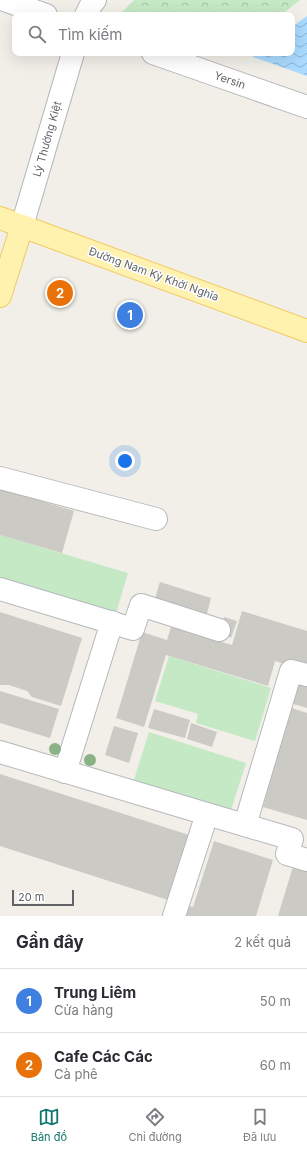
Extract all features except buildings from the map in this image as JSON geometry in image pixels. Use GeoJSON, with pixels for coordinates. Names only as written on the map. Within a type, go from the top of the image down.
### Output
{"type":"FeatureCollection","features":[{"type":"Feature","properties":{"kind":"main road","name":"Đường Nam Kỳ Khởi Nghĩa"},"geometry":{"type":"LineString","coordinates":[[0,218],[307,331]]}},
{"type":"Feature","properties":{"kind":"main road"},"geometry":{"type":"LineString","coordinates":[[0,296],[22,226]]}},
{"type":"Feature","properties":{"kind":"street"},"geometry":{"type":"LineString","coordinates":[[4,0],[38,12]]}},
{"type":"Feature","properties":{"kind":"street"},"geometry":{"type":"LineString","coordinates":[[88,12],[95,0]]}},
{"type":"Feature","properties":{"kind":"street","name":"Lý Thường Kiệt"},"geometry":{"type":"LineString","coordinates":[[22,226],[72,56]]}},
{"type":"Feature","properties":{"kind":"street","name":"Yersin"},"geometry":{"type":"LineString","coordinates":[[162,56],[307,107]]}},
{"type":"Feature","properties":{"kind":"street"},"geometry":{"type":"LineString","coordinates":[[0,478],[156,519]]}},
{"type":"Feature","properties":{"kind":"street"},"geometry":{"type":"LineString","coordinates":[[0,589],[133,629],[140,605],[219,630]]}},
{"type":"Feature","properties":{"kind":"street"},"geometry":{"type":"LineString","coordinates":[[65,772],[112,622]]}},
{"type":"Feature","properties":{"kind":"street"},"geometry":{"type":"LineString","coordinates":[[245,825],[292,670],[307,675]]}},
{"type":"Feature","properties":{"kind":"street"},"geometry":{"type":"LineString","coordinates":[[0,752],[292,839],[287,854],[307,860]]}},
{"type":"Feature","properties":{"kind":"street"},"geometry":{"type":"LineString","coordinates":[[174,916],[207,814]]}},
{"type":"Feature","properties":{"kind":"green space"},"geometry":{"type":"Polygon","coordinates":[[[134,0],[300,0],[285,12],[122,12],[134,0]]]}},
{"type":"Feature","properties":{"kind":"green space"},"geometry":{"type":"Polygon","coordinates":[[[0,535],[128,573],[113,623],[0,589],[0,535]]]}},
{"type":"Feature","properties":{"kind":"green space"},"geometry":{"type":"Polygon","coordinates":[[[169,656],[271,688],[255,741],[196,723],[198,714],[155,701],[169,656]]]}},
{"type":"Feature","properties":{"kind":"green space"},"geometry":{"type":"Polygon","coordinates":[[[149,732],[246,763],[230,813],[133,783],[149,732]]]}},
{"type":"Feature","properties":{"kind":"water"},"geometry":{"type":"Polygon","coordinates":[[[307,16],[307,76],[253,57],[295,56],[295,25],[307,16]]]}},
{"type":"Feature","properties":{"kind":"place","name":"Cafe Các Các"},"geometry":{"type":"Point","coordinates":[60,293]}},
{"type":"Feature","properties":{"kind":"place","name":"Trung Liêm"},"geometry":{"type":"Point","coordinates":[130,315]}}]}
